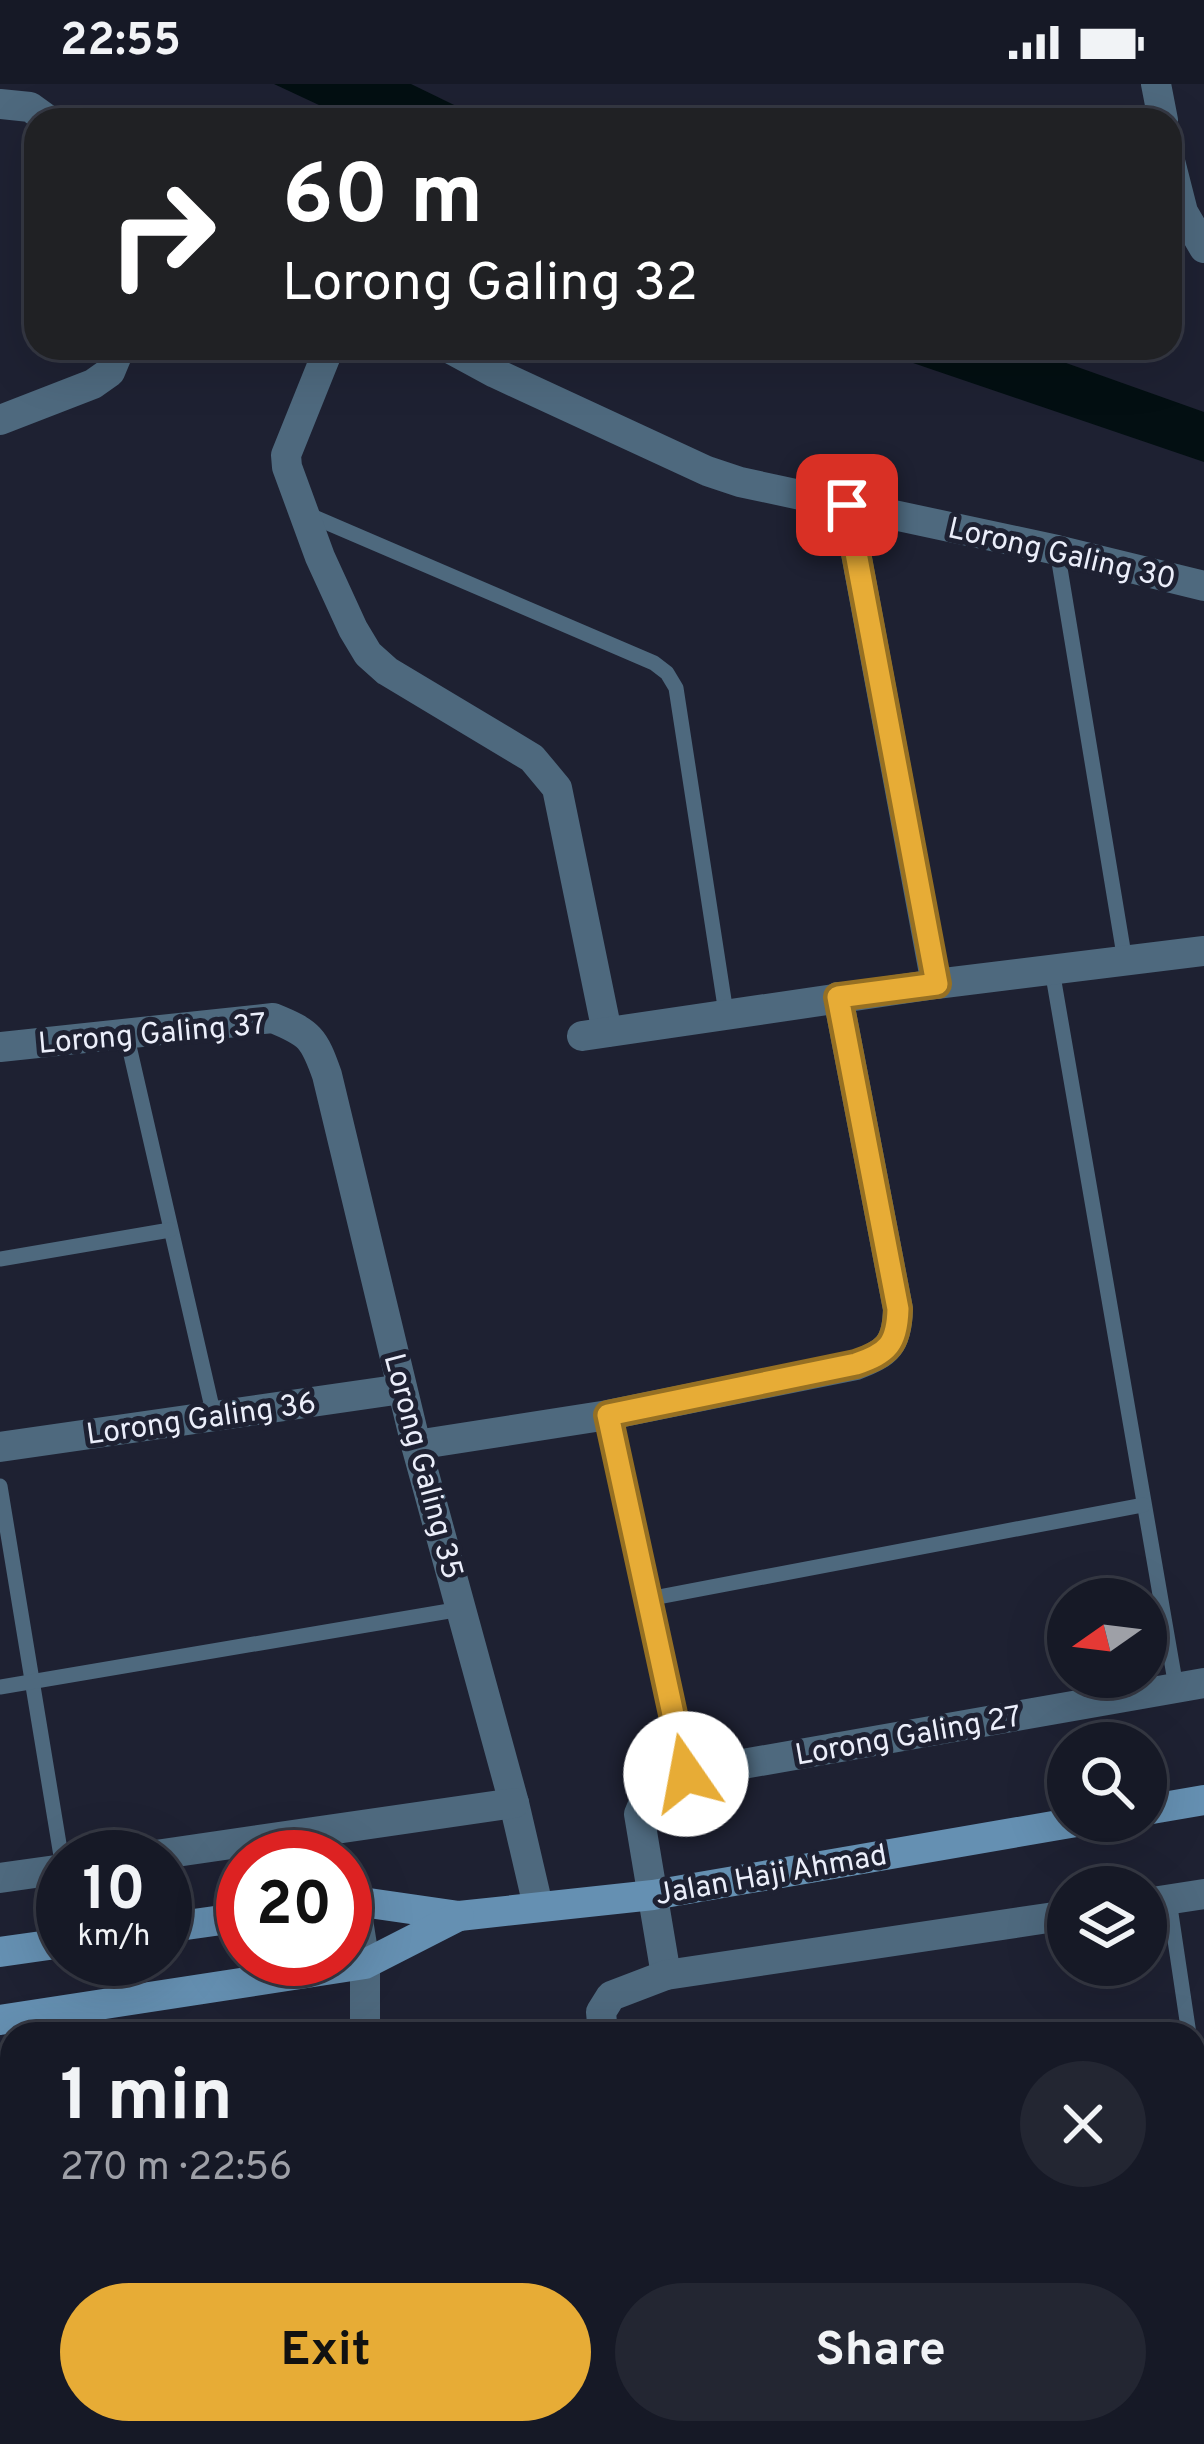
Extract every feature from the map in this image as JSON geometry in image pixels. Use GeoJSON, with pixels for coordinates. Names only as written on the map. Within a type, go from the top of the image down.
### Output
{"type":"FeatureCollection","features":[{"type":"Feature","properties":{"kind":"street"},"geometry":{"type":"LineString","coordinates":[[0,104],[31,108]]}},
{"type":"Feature","properties":{"kind":"street"},"geometry":{"type":"LineString","coordinates":[[1182,208],[1202,246]]}},
{"type":"Feature","properties":{"kind":"street"},"geometry":{"type":"LineString","coordinates":[[0,419],[93,384],[110,372],[115,360]]}},
{"type":"Feature","properties":{"kind":"street"},"geometry":{"type":"LineString","coordinates":[[324,360],[286,455],[286,467],[304,512],[368,654],[388,671],[532,758],[557,788],[595,1034],[838,997],[1204,951]]}},
{"type":"Feature","properties":{"kind":"street","name":"Lorong Galing 30"},"geometry":{"type":"LineString","coordinates":[[471,360],[707,471],[772,491],[1204,586]]}},
{"type":"Feature","properties":{"kind":"street"},"geometry":{"type":"LineString","coordinates":[[847,505],[937,984]]}},
{"type":"Feature","properties":{"kind":"street"},"geometry":{"type":"LineString","coordinates":[[416,1445],[608,1415],[856,1364],[889,1347],[898,1333],[898,1309],[838,997]]}},
{"type":"Feature","properties":{"kind":"street","name":"Lorong Galing 37"},"geometry":{"type":"LineString","coordinates":[[3,1039],[273,1018],[302,1029]]}},
{"type":"Feature","properties":{"kind":"street","name":"Lorong Galing 35"},"geometry":{"type":"LineString","coordinates":[[302,1029],[318,1049],[327,1075],[416,1445],[538,1906]]}},
{"type":"Feature","properties":{"kind":"street","name":"Lorong Galing 36"},"geometry":{"type":"LineString","coordinates":[[0,1447],[402,1389]]}},
{"type":"Feature","properties":{"kind":"street","name":"Lorong Galing 27"},"geometry":{"type":"LineString","coordinates":[[666,1975],[639,1814],[652,1788],[686,1774],[1190,1685]]}},
{"type":"Feature","properties":{"kind":"street"},"geometry":{"type":"LineString","coordinates":[[1167,1806],[1204,1800]]}},
{"type":"Feature","properties":{"kind":"street"},"geometry":{"type":"LineString","coordinates":[[192,1850],[514,1802]]}},
{"type":"Feature","properties":{"kind":"street","name":"Jalan Haji Ahmad"},"geometry":{"type":"LineString","coordinates":[[372,1905],[459,1916],[653,1895],[1047,1827]]}},
{"type":"Feature","properties":{"kind":"street"},"geometry":{"type":"LineString","coordinates":[[0,1878],[36,1872]]}},
{"type":"Feature","properties":{"kind":"street"},"geometry":{"type":"LineString","coordinates":[[1167,1900],[1204,1894]]}},
{"type":"Feature","properties":{"kind":"street","name":"Jalan Haji Ahmad"},"geometry":{"type":"LineString","coordinates":[[372,1960],[459,1916]]}},
{"type":"Feature","properties":{"kind":"street"},"geometry":{"type":"LineString","coordinates":[[602,2022],[601,2012],[611,1996],[666,1975],[1047,1918]]}},
{"type":"Feature","properties":{"kind":"street"},"geometry":{"type":"LineString","coordinates":[[0,1952],[36,1947]]}},
{"type":"Feature","properties":{"kind":"street","name":"Jalan Haji Ahmad"},"geometry":{"type":"LineString","coordinates":[[0,2020],[222,1986]]}},
{"type":"Feature","properties":{"kind":"street"},"geometry":{"type":"LineString","coordinates":[[365,1986],[365,2022]]}},
{"type":"Feature","properties":{"kind":"lane"},"geometry":{"type":"LineString","coordinates":[[304,512],[654,662],[667,674],[676,688],[726,1013]]}},
{"type":"Feature","properties":{"kind":"lane"},"geometry":{"type":"LineString","coordinates":[[1057,550],[1125,962]]}},
{"type":"Feature","properties":{"kind":"lane"},"geometry":{"type":"LineString","coordinates":[[1052,970],[1143,1505],[1190,1685]]}},
{"type":"Feature","properties":{"kind":"lane"},"geometry":{"type":"LineString","coordinates":[[126,1033],[214,1416]]}},
{"type":"Feature","properties":{"kind":"lane"},"geometry":{"type":"LineString","coordinates":[[0,1259],[170,1230]]}},
{"type":"Feature","properties":{"kind":"lane"},"geometry":{"type":"LineString","coordinates":[[608,1415],[686,1774]]}},
{"type":"Feature","properties":{"kind":"lane"},"geometry":{"type":"LineString","coordinates":[[0,1486],[57,1830]]}},
{"type":"Feature","properties":{"kind":"lane"},"geometry":{"type":"LineString","coordinates":[[648,1599],[1143,1505]]}},
{"type":"Feature","properties":{"kind":"lane"},"geometry":{"type":"LineString","coordinates":[[0,1687],[461,1609]]}},
{"type":"Feature","properties":{"kind":"lane"},"geometry":{"type":"LineString","coordinates":[[1167,1940],[1186,2022]]}},
{"type":"Feature","properties":{"kind":"shaded area"},"geometry":{"type":"Polygon","coordinates":[[[274,84],[411,84],[460,108],[325,108],[274,84]]]}},
{"type":"Feature","properties":{"kind":"shaded area"},"geometry":{"type":"Polygon","coordinates":[[[904,360],[1058,360],[1204,412],[1204,462],[904,360]]]}},
{"type":"Feature","properties":{"kind":"route"},"geometry":{"type":"LineString","coordinates":[[686,1774],[608,1415],[856,1364],[875,1358],[898,1333],[898,1309],[838,997],[937,984],[847,505]]}}]}
